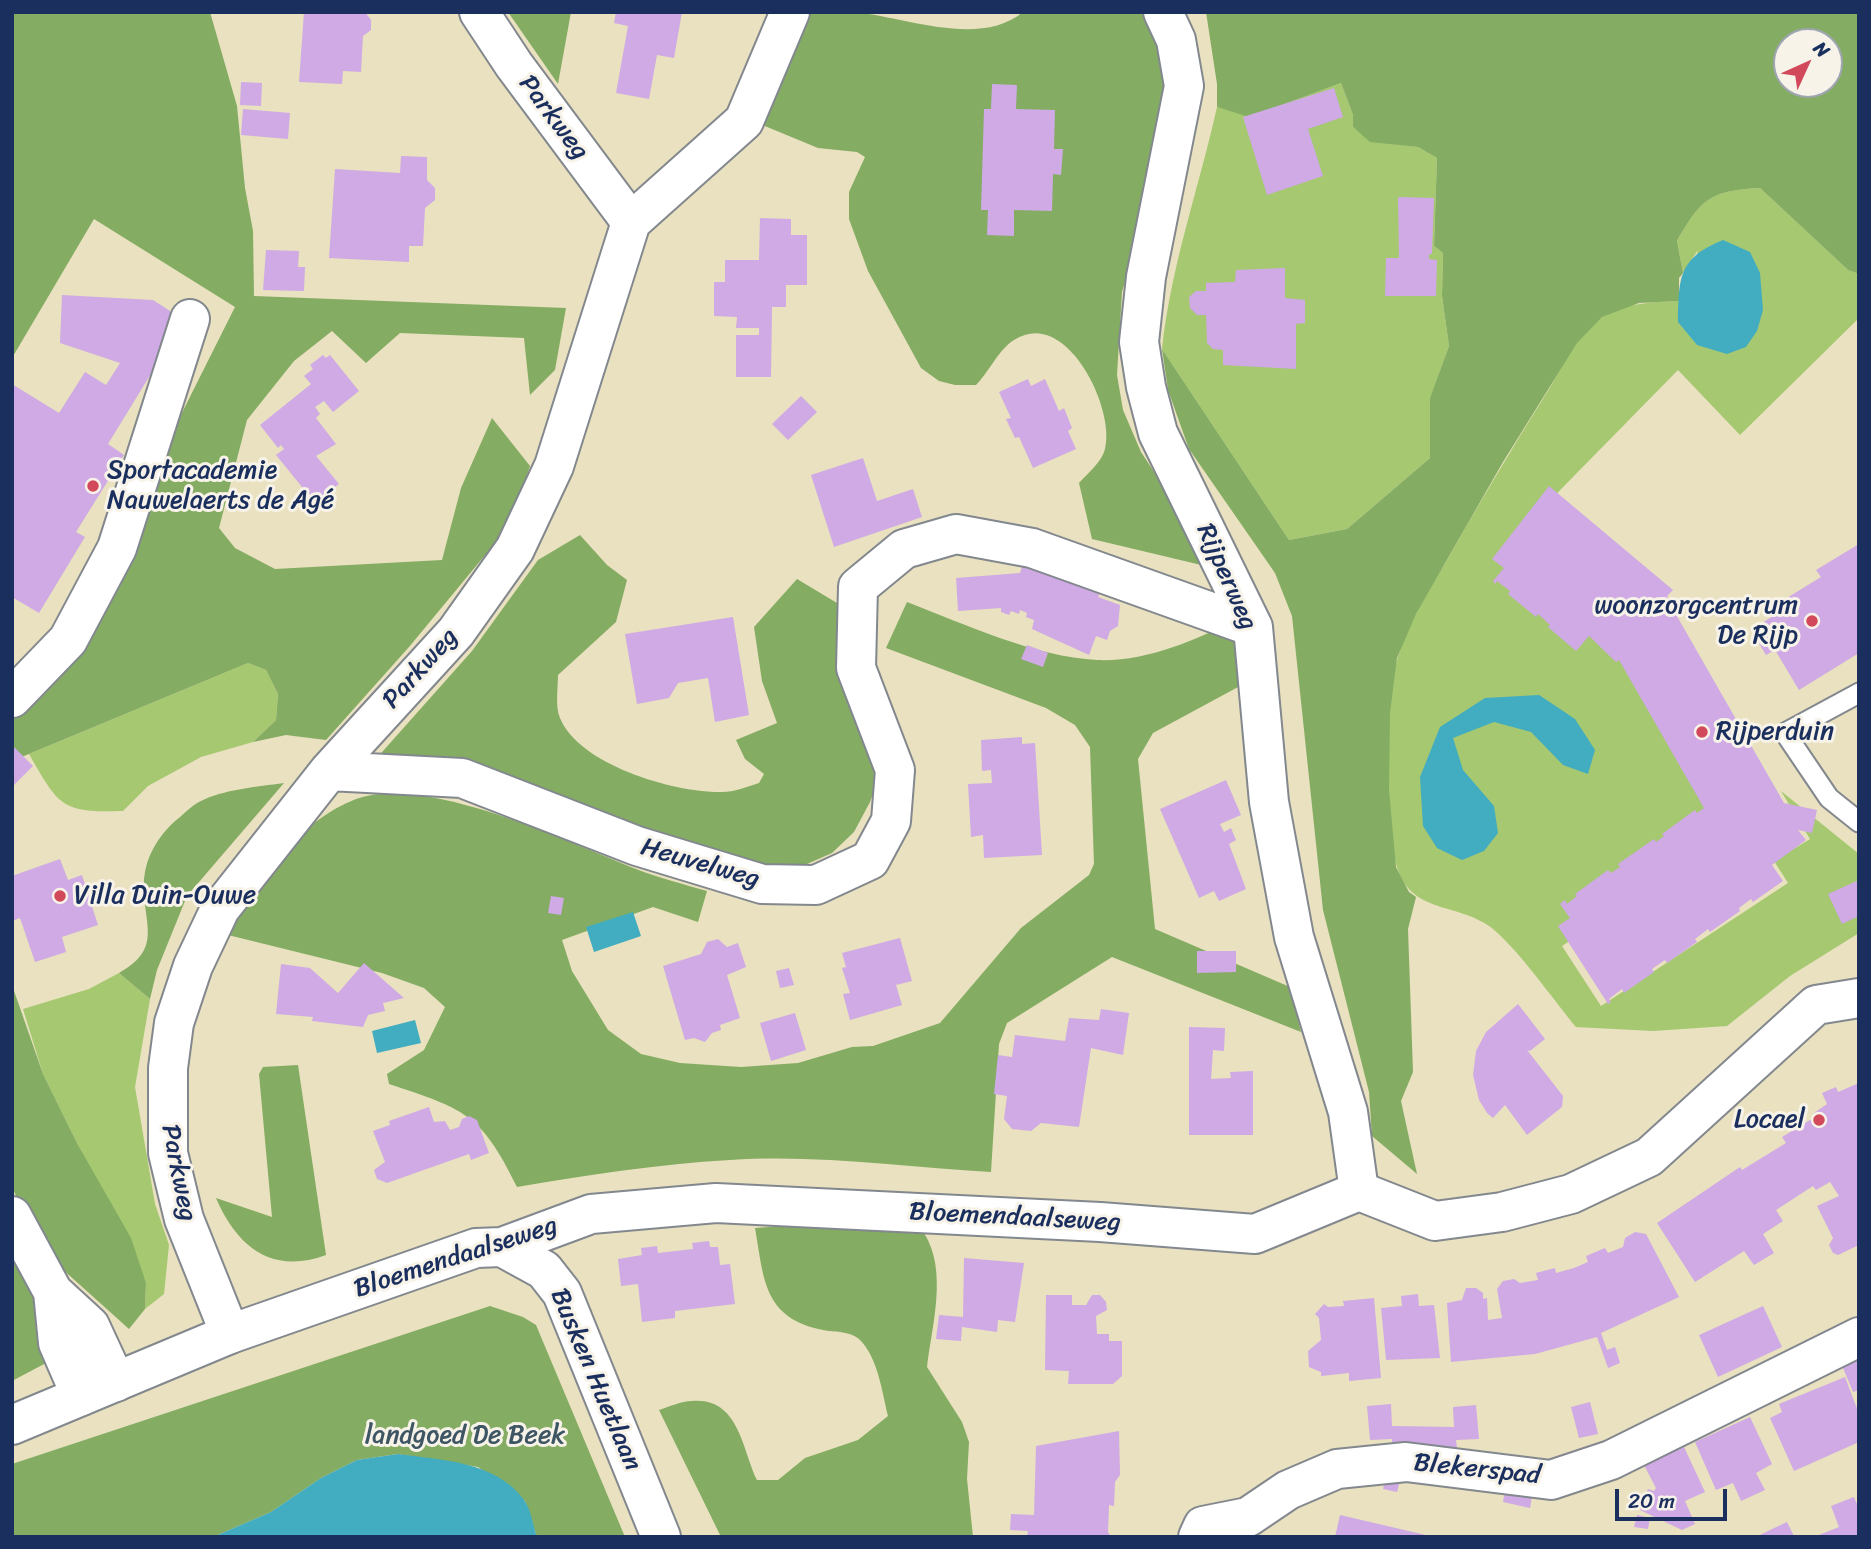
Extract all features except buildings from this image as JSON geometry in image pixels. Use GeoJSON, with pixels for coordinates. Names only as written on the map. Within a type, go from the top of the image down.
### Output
{"type":"FeatureCollection","features":[{"type":"Feature","properties":{"kind":"street","name":"Parkweg"},"geometry":{"type":"LineString","coordinates":[[230,1334],[184,1219],[169,1153],[168,1068],[174,1023],[193,966],[220,909],[329,771],[456,632],[515,549],[554,466],[631,222],[514,65],[479,12]]}},
{"type":"Feature","properties":{"kind":"street"},"geometry":{"type":"LineString","coordinates":[[631,222],[744,121],[790,12]]}},
{"type":"Feature","properties":{"kind":"street","name":"Rijperweg"},"geometry":{"type":"LineString","coordinates":[[1163,12],[1176,40],[1184,86],[1146,277],[1139,342],[1157,433],[1253,627],[1269,802],[1294,937],[1349,1112],[1359,1191]]}},
{"type":"Feature","properties":{"kind":"street"},"geometry":{"type":"LineString","coordinates":[[12,698],[68,640],[117,548],[190,319]]}},
{"type":"Feature","properties":{"kind":"street","name":"Heuvelweg"},"geometry":{"type":"LineString","coordinates":[[329,771],[462,778],[637,846],[762,884],[816,885],[870,860],[891,821],[895,770],[856,668],[858,587],[904,549],[956,534],[1032,548],[1253,627]]}},
{"type":"Feature","properties":{"kind":"street"},"geometry":{"type":"LineString","coordinates":[[1359,1191],[1435,1221],[1502,1212],[1571,1194],[1649,1157],[1816,1004],[1859,998]]}},
{"type":"Feature","properties":{"kind":"street","name":"Bloemendaalseweg"},"geometry":{"type":"LineString","coordinates":[[12,1425],[230,1334],[476,1248],[502,1247],[591,1214],[716,1203],[1100,1222],[1255,1234],[1359,1191]]}},
{"type":"Feature","properties":{"kind":"street"},"geometry":{"type":"LineString","coordinates":[[12,1216],[53,1293],[90,1326],[116,1382]]}},
{"type":"Feature","properties":{"kind":"street","name":"Busken Huetlaan"},"geometry":{"type":"LineString","coordinates":[[502,1247],[544,1270],[562,1293],[661,1537]]}},
{"type":"Feature","properties":{"kind":"street"},"geometry":{"type":"LineString","coordinates":[[53,1293],[58,1343],[81,1396]]}},
{"type":"Feature","properties":{"kind":"street","name":"Blekerspad"},"geometry":{"type":"LineString","coordinates":[[1200,1531],[1248,1517],[1289,1490],[1337,1469],[1406,1462],[1551,1479],[1611,1460],[1859,1337]]}},
{"type":"Feature","properties":{"kind":"lane"},"geometry":{"type":"LineString","coordinates":[[1859,693],[1785,733],[1829,797],[1859,822]]}},
{"type":"Feature","properties":{"kind":"green space"},"geometry":{"type":"Polygon","coordinates":[[[12,12],[210,12],[237,106],[245,188],[253,231],[254,296],[566,308],[555,370],[530,395],[524,338],[400,333],[366,363],[332,331],[294,361],[247,420],[219,528],[235,548],[275,569],[442,560],[461,488],[492,418],[530,466],[510,525],[409,647],[326,740],[286,735],[253,742],[276,720],[278,694],[266,670],[248,663],[12,761],[12,718],[62,652],[235,307],[94,219],[12,358],[12,12]]]}},
{"type":"Feature","properties":{"kind":"green space"},"geometry":{"type":"Polygon","coordinates":[[[508,12],[571,12],[558,84],[508,12]]]}},
{"type":"Feature","properties":{"kind":"green space"},"geometry":{"type":"Polygon","coordinates":[[[806,12],[855,12],[918,24],[964,29],[986,28],[1005,23],[1023,12],[1149,12],[1162,44],[1169,91],[1145,212],[1122,292],[1117,375],[1123,410],[1141,452],[1218,569],[1092,539],[1079,483],[1098,463],[1105,449],[1103,410],[1083,367],[1069,349],[1052,337],[1033,333],[1014,340],[976,385],[955,385],[939,381],[921,368],[868,271],[849,219],[849,192],[865,157],[857,152],[818,148],[760,124],[806,12]]]}},
{"type":"Feature","properties":{"kind":"green space"},"geometry":{"type":"Polygon","coordinates":[[[1206,12],[1859,12],[1859,274],[1848,270],[1760,188],[1729,191],[1701,206],[1677,241],[1683,273],[1679,278],[1679,301],[1639,303],[1602,317],[1577,343],[1503,462],[1416,614],[1397,658],[1390,713],[1389,790],[1396,867],[1409,892],[1416,897],[1408,929],[1413,1072],[1401,1101],[1417,1174],[1372,1136],[1369,1092],[1323,910],[1292,616],[1275,573],[1189,449],[1168,390],[1162,349],[1289,540],[1347,529],[1430,458],[1430,398],[1449,346],[1442,296],[1443,253],[1434,246],[1437,158],[1418,147],[1370,142],[1353,127],[1353,115],[1341,83],[1249,117],[1217,107],[1217,84],[1206,12]]]}},
{"type":"Feature","properties":{"kind":"green space"},"geometry":{"type":"Polygon","coordinates":[[[1341,83],[1353,115],[1353,127],[1370,141],[1418,147],[1437,158],[1434,246],[1443,253],[1442,296],[1449,346],[1430,399],[1430,458],[1347,529],[1289,540],[1162,349],[1172,287],[1217,107],[1249,116],[1341,83]]]}},
{"type":"Feature","properties":{"kind":"green space"},"geometry":{"type":"Polygon","coordinates":[[[1760,188],[1848,270],[1859,274],[1859,318],[1740,435],[1678,370],[1516,535],[1625,638],[1737,831],[1562,946],[1601,1006],[1788,883],[1774,861],[1810,839],[1781,791],[1859,854],[1859,933],[1790,976],[1727,1026],[1653,1031],[1576,1027],[1520,957],[1496,932],[1473,917],[1422,899],[1403,882],[1397,867],[1390,824],[1388,762],[1394,675],[1402,644],[1419,608],[1577,342],[1602,317],[1629,306],[1679,301],[1678,322],[1698,250],[1683,273],[1677,241],[1686,226],[1701,206],[1718,195],[1760,188]]]}},
{"type":"Feature","properties":{"kind":"green space"},"geometry":{"type":"Polygon","coordinates":[[[580,535],[607,565],[627,580],[616,622],[558,675],[558,713],[570,735],[587,750],[630,773],[655,781],[702,791],[722,792],[759,783],[764,774],[745,759],[736,740],[777,723],[762,681],[754,627],[797,579],[852,612],[882,770],[870,802],[854,832],[832,853],[807,864],[746,864],[375,760],[472,651],[538,560],[580,535]]]}},
{"type":"Feature","properties":{"kind":"green space"},"geometry":{"type":"Polygon","coordinates":[[[907,602],[1025,646],[1074,658],[1097,660],[1133,658],[1169,649],[1236,620],[1251,680],[1153,733],[1138,759],[1155,929],[1290,987],[1301,1032],[1112,957],[1007,1023],[999,1044],[991,1172],[828,1160],[762,1159],[650,1167],[517,1187],[492,1143],[468,1117],[436,1100],[389,1084],[387,1074],[424,1050],[445,1007],[424,988],[382,973],[228,935],[264,875],[280,855],[316,822],[356,799],[386,794],[420,796],[497,814],[645,872],[707,891],[698,922],[653,907],[562,940],[572,971],[608,1030],[641,1054],[680,1063],[741,1067],[798,1063],[852,1047],[873,1046],[940,1023],[1021,928],[1089,875],[1094,864],[1090,747],[1075,725],[1046,708],[886,648],[907,602]]]}},
{"type":"Feature","properties":{"kind":"green space"},"geometry":{"type":"Polygon","coordinates":[[[248,663],[266,670],[278,694],[276,720],[253,742],[201,757],[148,786],[123,811],[86,810],[64,803],[48,785],[29,754],[248,663]]]}},
{"type":"Feature","properties":{"kind":"green space"},"geometry":{"type":"Polygon","coordinates":[[[284,783],[187,896],[157,970],[150,999],[119,973],[140,956],[148,938],[144,882],[147,863],[155,845],[174,822],[199,802],[230,791],[284,783]]]}},
{"type":"Feature","properties":{"kind":"green space"},"geometry":{"type":"Polygon","coordinates":[[[119,973],[150,999],[135,1087],[155,1204],[169,1245],[164,1294],[145,1309],[146,1283],[43,1074],[23,1009],[89,989],[119,973]]]}},
{"type":"Feature","properties":{"kind":"green space"},"geometry":{"type":"Polygon","coordinates":[[[12,985],[43,1074],[78,1145],[131,1238],[146,1283],[145,1309],[129,1329],[40,1249],[12,1187],[12,985]]]}},
{"type":"Feature","properties":{"kind":"green space"},"geometry":{"type":"Polygon","coordinates":[[[298,1065],[326,1255],[289,1261],[273,1259],[246,1243],[234,1230],[216,1198],[272,1217],[259,1074],[263,1067],[298,1065]]]}},
{"type":"Feature","properties":{"kind":"green space"},"geometry":{"type":"Polygon","coordinates":[[[798,1225],[924,1233],[931,1248],[937,1281],[927,1367],[962,1422],[969,1442],[967,1479],[973,1537],[721,1537],[659,1410],[692,1401],[708,1402],[720,1407],[736,1427],[757,1480],[778,1480],[805,1458],[858,1440],[888,1416],[875,1365],[859,1339],[847,1333],[803,1324],[777,1306],[770,1294],[761,1264],[755,1228],[798,1225]]]}},
{"type":"Feature","properties":{"kind":"green space"},"geometry":{"type":"Polygon","coordinates":[[[12,1242],[37,1301],[45,1333],[46,1363],[12,1381],[12,1242]]]}},
{"type":"Feature","properties":{"kind":"green space","name":"landgoed De Beek"},"geometry":{"type":"Polygon","coordinates":[[[490,1306],[523,1317],[536,1325],[625,1537],[537,1537],[525,1501],[478,1467],[398,1454],[357,1460],[321,1478],[271,1512],[213,1537],[12,1537],[12,1464],[490,1306]]]}},
{"type":"Feature","properties":{"kind":"water"},"geometry":{"type":"Polygon","coordinates":[[[1723,240],[1750,252],[1760,273],[1763,310],[1757,331],[1746,347],[1727,354],[1697,345],[1678,322],[1679,293],[1684,271],[1697,254],[1723,240]]]}},
{"type":"Feature","properties":{"kind":"water"},"geometry":{"type":"Polygon","coordinates":[[[1539,695],[1575,719],[1595,750],[1588,774],[1563,765],[1531,732],[1494,722],[1453,738],[1463,770],[1494,806],[1498,833],[1484,851],[1462,860],[1437,848],[1423,826],[1420,777],[1440,727],[1485,698],[1539,695]]]}},
{"type":"Feature","properties":{"kind":"water"},"geometry":{"type":"Polygon","coordinates":[[[633,912],[641,936],[594,952],[586,927],[633,912]]]}},
{"type":"Feature","properties":{"kind":"water"},"geometry":{"type":"Polygon","coordinates":[[[415,1020],[421,1043],[377,1053],[372,1031],[415,1020]]]}},
{"type":"Feature","properties":{"kind":"water"},"geometry":{"type":"Polygon","coordinates":[[[398,1454],[467,1465],[499,1477],[524,1500],[537,1537],[213,1537],[271,1512],[321,1478],[357,1460],[398,1454]]]}},
{"type":"Feature","properties":{"kind":"place","name":"Sportacademie Nauwelaerts de Agé"},"geometry":{"type":"Point","coordinates":[93,486]}},
{"type":"Feature","properties":{"kind":"place","name":"woonzorgcentrum De Rijp"},"geometry":{"type":"Point","coordinates":[1812,621]}},
{"type":"Feature","properties":{"kind":"place","name":"Rijperduin"},"geometry":{"type":"Point","coordinates":[1702,732]}},
{"type":"Feature","properties":{"kind":"place","name":"Villa Duin-Ouwe"},"geometry":{"type":"Point","coordinates":[60,896]}},
{"type":"Feature","properties":{"kind":"place","name":"Locael"},"geometry":{"type":"Point","coordinates":[1819,1120]}}]}
